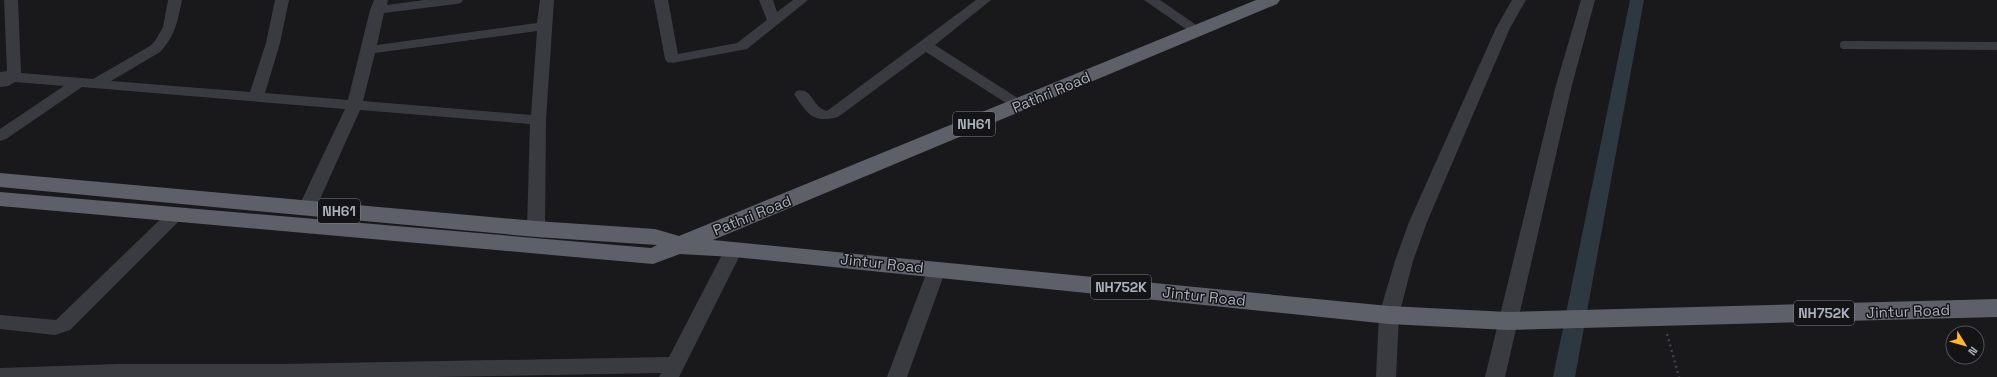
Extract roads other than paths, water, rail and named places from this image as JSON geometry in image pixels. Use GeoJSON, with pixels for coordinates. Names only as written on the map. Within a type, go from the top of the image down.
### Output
{"type":"FeatureCollection","features":[{"type":"Feature","properties":{"kind":"highway","name":"Pathri Road"},"geometry":{"type":"LineString","coordinates":[[676,246],[1271,0]]}},
{"type":"Feature","properties":{"kind":"highway","name":"NH61"},"geometry":{"type":"LineString","coordinates":[[0,180],[536,229],[661,238],[668,240],[676,246],[653,256],[648,256],[0,199]]}},
{"type":"Feature","properties":{"kind":"highway","name":"NH752K"},"geometry":{"type":"LineString","coordinates":[[676,246],[728,248]]}},
{"type":"Feature","properties":{"kind":"highway","name":"Jintur Road"},"geometry":{"type":"LineString","coordinates":[[728,248],[1389,315],[1514,321],[1997,308]]}},
{"type":"Feature","properties":{"kind":"street"},"geometry":{"type":"LineString","coordinates":[[4,79],[14,71],[11,0]]}},
{"type":"Feature","properties":{"kind":"street"},"geometry":{"type":"LineString","coordinates":[[95,84],[155,49],[163,41],[168,34],[177,0]]}},
{"type":"Feature","properties":{"kind":"street"},"geometry":{"type":"LineString","coordinates":[[256,96],[273,44],[282,0]]}},
{"type":"Feature","properties":{"kind":"street"},"geometry":{"type":"LineString","coordinates":[[307,208],[354,106],[379,5],[456,0]]}},
{"type":"Feature","properties":{"kind":"street"},"geometry":{"type":"LineString","coordinates":[[536,229],[538,120],[547,0]]}},
{"type":"Feature","properties":{"kind":"street"},"geometry":{"type":"LineString","coordinates":[[662,0],[672,59],[742,46],[801,0]]}},
{"type":"Feature","properties":{"kind":"street"},"geometry":{"type":"LineString","coordinates":[[766,0],[774,21]]}},
{"type":"Feature","properties":{"kind":"street"},"geometry":{"type":"LineString","coordinates":[[802,94],[818,114],[823,116],[832,114],[984,0]]}},
{"type":"Feature","properties":{"kind":"street"},"geometry":{"type":"LineString","coordinates":[[1151,0],[1198,31]]}},
{"type":"Feature","properties":{"kind":"street"},"geometry":{"type":"LineString","coordinates":[[1386,377],[1389,315],[1404,261],[1418,222],[1503,28],[1519,0]]}},
{"type":"Feature","properties":{"kind":"street"},"geometry":{"type":"LineString","coordinates":[[1495,377],[1514,321],[1564,85],[1588,0]]}},
{"type":"Feature","properties":{"kind":"street"},"geometry":{"type":"LineString","coordinates":[[368,50],[544,26]]}},
{"type":"Feature","properties":{"kind":"street"},"geometry":{"type":"LineString","coordinates":[[926,45],[1019,105]]}},
{"type":"Feature","properties":{"kind":"street"},"geometry":{"type":"LineString","coordinates":[[4,79],[78,82],[538,120]]}},
{"type":"Feature","properties":{"kind":"street"},"geometry":{"type":"LineString","coordinates":[[0,136],[78,82]]}},
{"type":"Feature","properties":{"kind":"street"},"geometry":{"type":"LineString","coordinates":[[0,322],[55,328],[63,325],[175,215]]}},
{"type":"Feature","properties":{"kind":"street"},"geometry":{"type":"LineString","coordinates":[[0,376],[118,372],[672,371],[728,248]]}},
{"type":"Feature","properties":{"kind":"street"},"geometry":{"type":"LineString","coordinates":[[904,375],[937,268]]}},
{"type":"Feature","properties":{"kind":"lane"},"geometry":{"type":"LineString","coordinates":[[1844,45],[1997,46]]}},
{"type":"Feature","properties":{"kind":"waterway"},"geometry":{"type":"LineString","coordinates":[[1564,377],[1637,0]]}}]}
